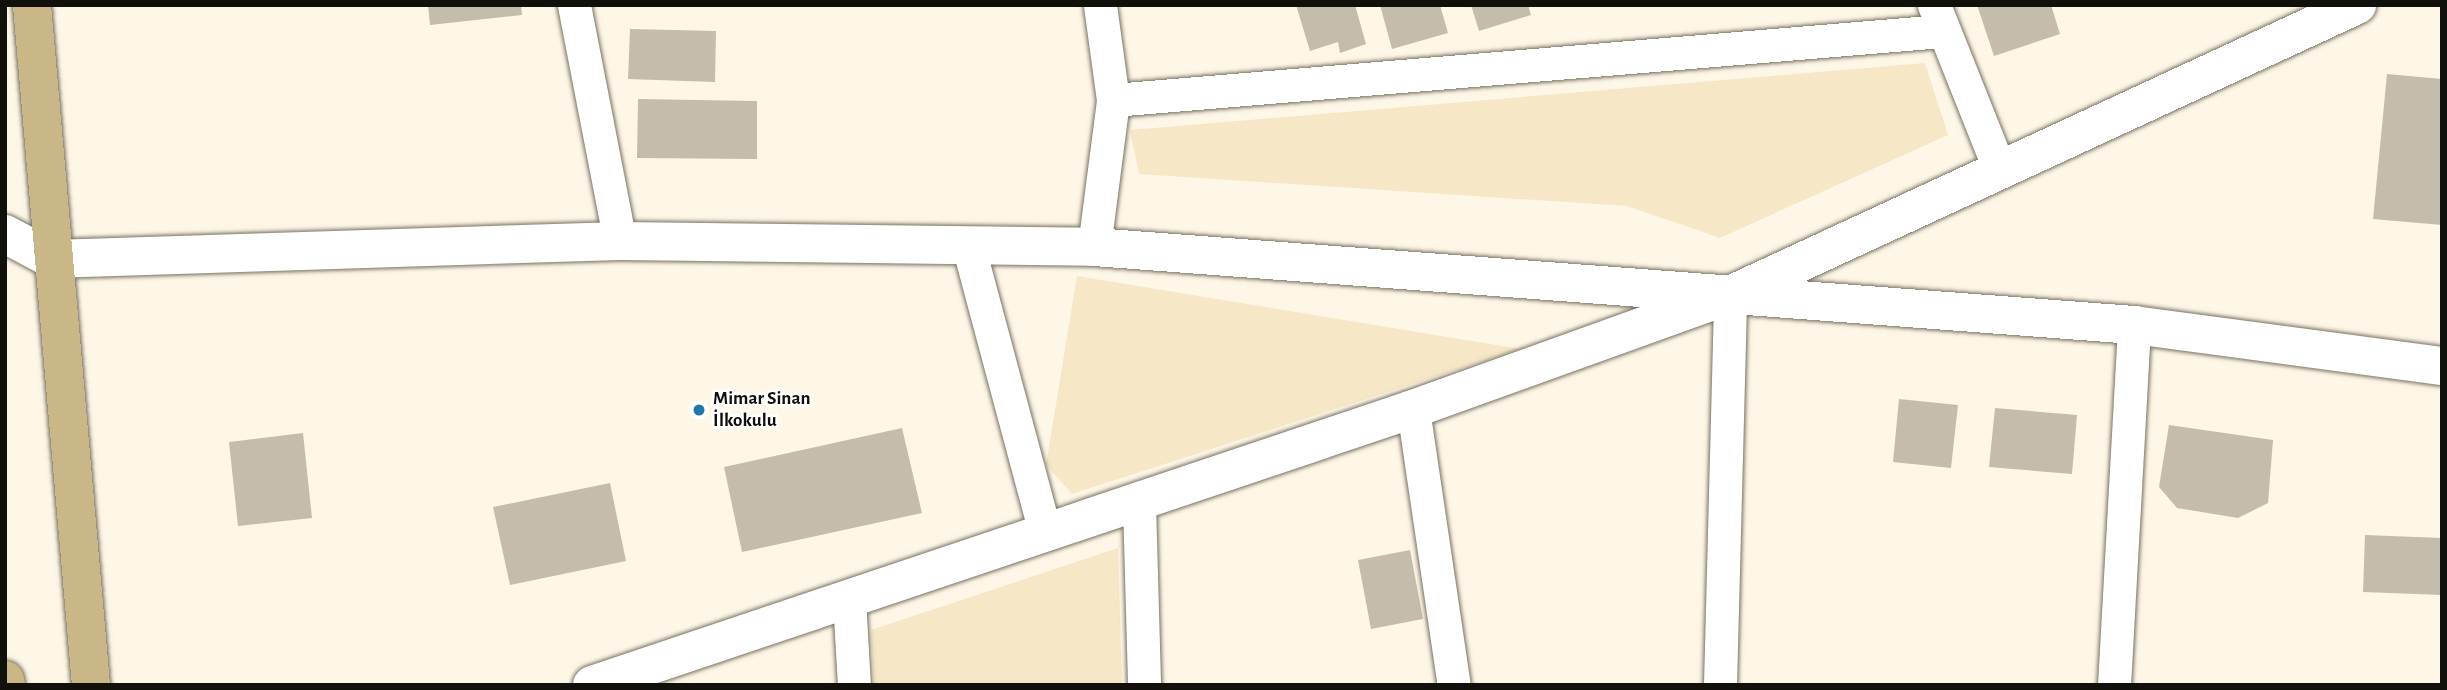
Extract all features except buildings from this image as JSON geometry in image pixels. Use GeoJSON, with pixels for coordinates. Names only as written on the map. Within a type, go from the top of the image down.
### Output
{"type":"FeatureCollection","features":[{"type":"Feature","properties":{"kind":"main road"},"geometry":{"type":"LineString","coordinates":[[32,5],[52,260],[91,685]]}},
{"type":"Feature","properties":{"kind":"street"},"geometry":{"type":"LineString","coordinates":[[574,5],[620,241]]}},
{"type":"Feature","properties":{"kind":"street"},"geometry":{"type":"LineString","coordinates":[[1094,247],[1113,100],[1100,5]]}},
{"type":"Feature","properties":{"kind":"street"},"geometry":{"type":"LineString","coordinates":[[615,681],[849,599],[1413,409],[1730,295],[2318,13],[2357,5]]}},
{"type":"Feature","properties":{"kind":"street"},"geometry":{"type":"LineString","coordinates":[[1113,100],[1938,18],[1999,168]]}},
{"type":"Feature","properties":{"kind":"street"},"geometry":{"type":"LineString","coordinates":[[5,234],[52,260],[620,241],[1094,247],[2134,325],[2442,366]]}},
{"type":"Feature","properties":{"kind":"street"},"geometry":{"type":"LineString","coordinates":[[968,245],[1045,533]]}},
{"type":"Feature","properties":{"kind":"street"},"geometry":{"type":"LineString","coordinates":[[1720,685],[1730,295]]}},
{"type":"Feature","properties":{"kind":"street"},"geometry":{"type":"LineString","coordinates":[[2114,685],[2134,325]]}},
{"type":"Feature","properties":{"kind":"street"},"geometry":{"type":"LineString","coordinates":[[1413,409],[1454,685]]}},
{"type":"Feature","properties":{"kind":"street"},"geometry":{"type":"LineString","coordinates":[[1139,503],[1144,685]]}},
{"type":"Feature","properties":{"kind":"street"},"geometry":{"type":"LineString","coordinates":[[849,599],[854,685]]}},
{"type":"Feature","properties":{"kind":"shaded area"},"geometry":{"type":"Polygon","coordinates":[[[1925,63],[1948,135],[1720,238],[1627,206],[1139,174],[1130,130],[1925,63]]]}},
{"type":"Feature","properties":{"kind":"shaded area"},"geometry":{"type":"Polygon","coordinates":[[[1077,276],[1521,349],[1072,494],[1046,465],[1077,276]]]}},
{"type":"Feature","properties":{"kind":"shaded area"},"geometry":{"type":"Polygon","coordinates":[[[1118,548],[1122,685],[874,685],[871,630],[1118,548]]]}},
{"type":"Feature","properties":{"kind":"place","name":"Mimar Sinan İlkokulu"},"geometry":{"type":"Point","coordinates":[699,410]}}]}
